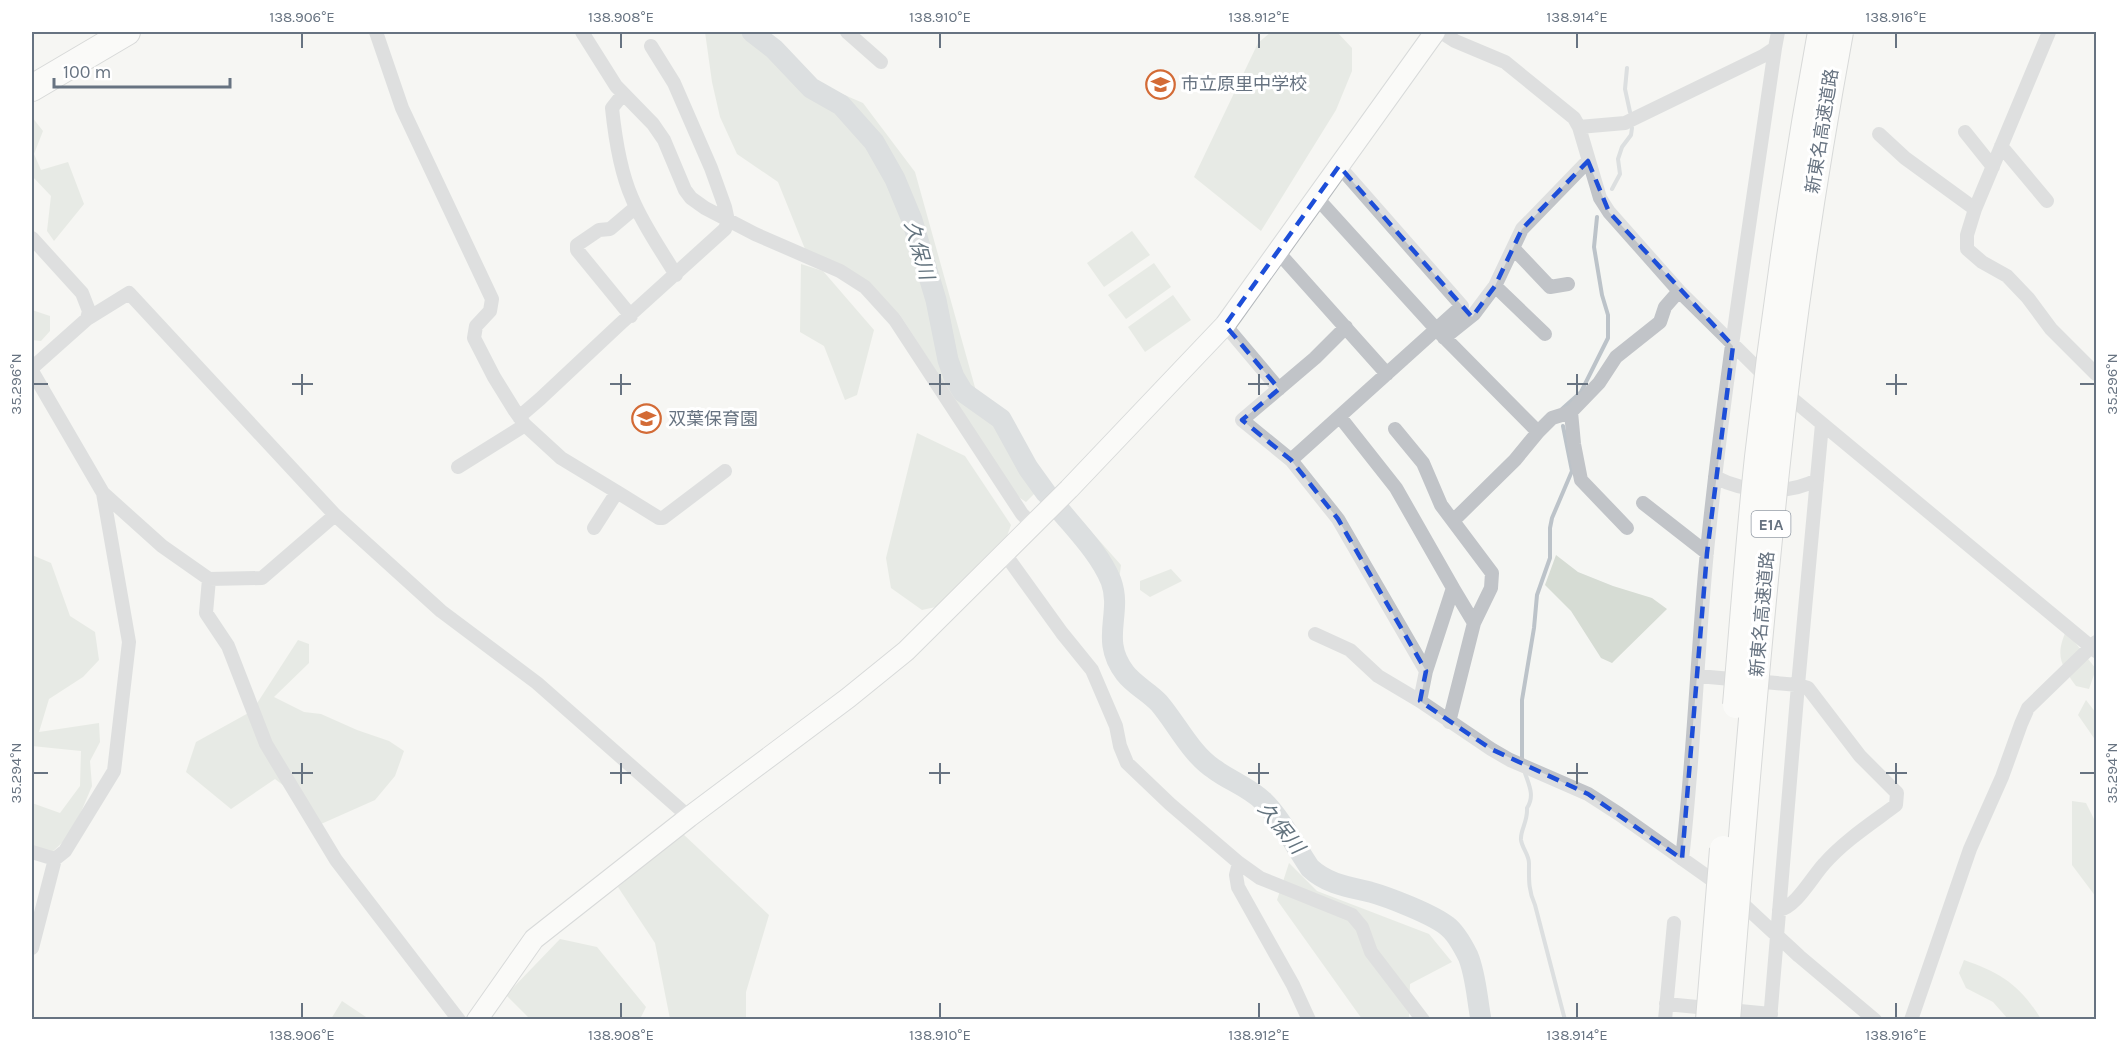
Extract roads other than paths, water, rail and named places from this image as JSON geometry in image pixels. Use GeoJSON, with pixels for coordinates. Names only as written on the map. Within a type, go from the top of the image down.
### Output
{"type":"FeatureCollection","features":[{"type":"Feature","properties":{"kind":"highway"},"geometry":{"type":"LineString","coordinates":[[32,88],[127,32]]}},
{"type":"Feature","properties":{"kind":"highway","name":"新東名高速道路"},"geometry":{"type":"LineString","coordinates":[[1709,1020],[1758,459],[1781,270],[1821,32]]}},
{"type":"Feature","properties":{"kind":"highway","name":"新東名高速道路"},"geometry":{"type":"LineString","coordinates":[[1727,1020],[1777,460],[1802,261],[1839,32]]}},
{"type":"Feature","properties":{"kind":"street"},"geometry":{"type":"LineString","coordinates":[[376,32],[402,108],[492,298],[490,311],[476,326],[474,338],[494,377],[522,421],[561,458],[659,518],[663,518],[725,471]]}},
{"type":"Feature","properties":{"kind":"street"},"geometry":{"type":"LineString","coordinates":[[582,32],[606,72],[623,94],[653,124],[664,140],[685,190],[691,198],[728,221],[840,271],[865,287],[895,320],[1022,514],[1033,525]]}},
{"type":"Feature","properties":{"kind":"street"},"geometry":{"type":"LineString","coordinates":[[847,32],[881,62]]}},
{"type":"Feature","properties":{"kind":"street"},"geometry":{"type":"LineString","coordinates":[[477,1020],[534,939],[906,651],[1005,554],[1225,325],[1435,32]]}},
{"type":"Feature","properties":{"kind":"street"},"geometry":{"type":"LineString","coordinates":[[1441,32],[1455,41],[1504,62],[1574,118],[1600,198],[1609,212],[1679,291],[1757,370],[2095,647],[2028,708],[2020,724],[2002,777],[1970,849],[1911,1020]]}},
{"type":"Feature","properties":{"kind":"street"},"geometry":{"type":"LineString","coordinates":[[1682,858],[1689,799],[1707,553],[1715,477],[1778,32]]}},
{"type":"Feature","properties":{"kind":"street"},"geometry":{"type":"LineString","coordinates":[[2049,32],[1976,209],[1967,235],[1968,249],[1982,262],[2007,276],[2028,298],[2050,329],[2097,374]]}},
{"type":"Feature","properties":{"kind":"street"},"geometry":{"type":"LineString","coordinates":[[458,467],[522,421],[540,399],[620,324],[726,230],[728,221],[711,168],[674,83],[651,46]]}},
{"type":"Feature","properties":{"kind":"street"},"geometry":{"type":"LineString","coordinates":[[1578,127],[1625,123],[1775,48]]}},
{"type":"Feature","properties":{"kind":"street"},"geometry":{"type":"LineString","coordinates":[[623,94],[612,108],[614,130],[627,185],[636,207],[676,275]]}},
{"type":"Feature","properties":{"kind":"street"},"geometry":{"type":"LineString","coordinates":[[1965,132],[1993,167]]}},
{"type":"Feature","properties":{"kind":"street"},"geometry":{"type":"LineString","coordinates":[[1879,134],[1905,158],[1976,209]]}},
{"type":"Feature","properties":{"kind":"street"},"geometry":{"type":"LineString","coordinates":[[2001,146],[2047,201]]}},
{"type":"Feature","properties":{"kind":"street"},"geometry":{"type":"LineString","coordinates":[[1291,460],[1387,374],[1441,334],[1474,314],[1495,286],[1522,229],[1588,161]]}},
{"type":"Feature","properties":{"kind":"street"},"geometry":{"type":"LineString","coordinates":[[1339,166],[1462,306],[1441,334]]}},
{"type":"Feature","properties":{"kind":"street"},"geometry":{"type":"LineString","coordinates":[[1317,198],[1441,334],[1539,432]]}},
{"type":"Feature","properties":{"kind":"street"},"geometry":{"type":"LineString","coordinates":[[631,316],[577,250],[577,245],[599,230],[610,229],[636,207]]}},
{"type":"Feature","properties":{"kind":"street"},"geometry":{"type":"LineString","coordinates":[[32,238],[82,293],[89,311],[87,319]]}},
{"type":"Feature","properties":{"kind":"street"},"geometry":{"type":"LineString","coordinates":[[1513,248],[1550,287],[1568,284]]}},
{"type":"Feature","properties":{"kind":"street"},"geometry":{"type":"LineString","coordinates":[[1278,252],[1387,374]]}},
{"type":"Feature","properties":{"kind":"street"},"geometry":{"type":"LineString","coordinates":[[1495,286],[1545,334]]}},
{"type":"Feature","properties":{"kind":"street"},"geometry":{"type":"LineString","coordinates":[[1455,520],[1515,460],[1552,418],[1571,412],[1599,383],[1616,357],[1660,322],[1665,308],[1679,291]]}},
{"type":"Feature","properties":{"kind":"street"},"geometry":{"type":"LineString","coordinates":[[335,514],[262,578],[209,579],[162,546],[103,493],[32,370],[87,319],[129,293],[335,514],[441,611],[537,682],[689,817]]}},
{"type":"Feature","properties":{"kind":"street"},"geometry":{"type":"LineString","coordinates":[[1225,325],[1279,389]]}},
{"type":"Feature","properties":{"kind":"street"},"geometry":{"type":"LineString","coordinates":[[1346,327],[1242,420],[1291,460],[1338,519],[1426,671]]}},
{"type":"Feature","properties":{"kind":"street"},"geometry":{"type":"LineString","coordinates":[[1571,412],[1581,480],[1627,528]]}},
{"type":"Feature","properties":{"kind":"street"},"geometry":{"type":"LineString","coordinates":[[1340,417],[1396,488],[1474,623]]}},
{"type":"Feature","properties":{"kind":"street"},"geometry":{"type":"LineString","coordinates":[[1666,1004],[1770,1017],[1822,424]]}},
{"type":"Feature","properties":{"kind":"street"},"geometry":{"type":"LineString","coordinates":[[1395,429],[1423,463],[1441,505],[1455,520],[1492,573],[1491,588],[1474,623],[1449,722]]}},
{"type":"Feature","properties":{"kind":"street"},"geometry":{"type":"LineString","coordinates":[[1715,477],[1734,485],[1778,490],[1798,488],[1817,480]]}},
{"type":"Feature","properties":{"kind":"street"},"geometry":{"type":"LineString","coordinates":[[594,528],[617,492]]}},
{"type":"Feature","properties":{"kind":"street"},"geometry":{"type":"LineString","coordinates":[[32,948],[56,859],[65,851],[114,771],[129,642],[103,493]]}},
{"type":"Feature","properties":{"kind":"street"},"geometry":{"type":"LineString","coordinates":[[1643,503],[1707,553]]}},
{"type":"Feature","properties":{"kind":"street"},"geometry":{"type":"LineString","coordinates":[[1005,554],[1092,670],[1116,726],[1127,764],[1170,804],[1260,878],[1352,915],[1362,927],[1371,952],[1423,1020]]}},
{"type":"Feature","properties":{"kind":"street"},"geometry":{"type":"LineString","coordinates":[[209,579],[206,613],[228,646],[266,744],[336,860],[459,1020]]}},
{"type":"Feature","properties":{"kind":"street"},"geometry":{"type":"LineString","coordinates":[[1420,701],[1426,671],[1453,588]]}},
{"type":"Feature","properties":{"kind":"street"},"geometry":{"type":"LineString","coordinates":[[1315,634],[1350,650],[1378,676],[1510,760],[1588,794],[1682,858],[1732,894],[1777,937],[1875,1020]]}},
{"type":"Feature","properties":{"kind":"street"},"geometry":{"type":"LineString","coordinates":[[1698,676],[1798,685],[1808,688],[1860,756],[1897,793],[1896,805],[1825,862],[1790,906],[1779,910]]}},
{"type":"Feature","properties":{"kind":"street"},"geometry":{"type":"LineString","coordinates":[[32,852],[56,859]]}},
{"type":"Feature","properties":{"kind":"street"},"geometry":{"type":"LineString","coordinates":[[1239,863],[1236,875],[1238,886],[1293,984],[1309,1020]]}},
{"type":"Feature","properties":{"kind":"street"},"geometry":{"type":"LineString","coordinates":[[1665,1020],[1674,923]]}},
{"type":"Feature","properties":{"kind":"waterway","name":"久保川"},"geometry":{"type":"LineString","coordinates":[[752,32],[774,49],[811,88],[841,105],[874,142],[895,179],[912,220],[936,300],[948,360],[954,377],[963,392],[1001,419],[1028,468],[1046,493]]}},
{"type":"Feature","properties":{"kind":"waterway"},"geometry":{"type":"LineString","coordinates":[[1627,68],[1625,89],[1630,112]]}},
{"type":"Feature","properties":{"kind":"waterway"},"geometry":{"type":"LineString","coordinates":[[1612,189],[1620,174],[1618,159],[1622,147],[1631,135],[1632,128]]}},
{"type":"Feature","properties":{"kind":"waterway"},"geometry":{"type":"LineString","coordinates":[[1562,409],[1581,392],[1608,338],[1608,315],[1602,295],[1594,247],[1597,217]]}},
{"type":"Feature","properties":{"kind":"waterway"},"geometry":{"type":"LineString","coordinates":[[1522,759],[1522,700],[1537,595],[1550,558],[1552,518],[1572,471],[1563,426]]}},
{"type":"Feature","properties":{"kind":"waterway","name":"久保川"},"geometry":{"type":"LineString","coordinates":[[1058,508],[1094,552],[1111,581],[1115,605],[1112,638],[1117,661],[1125,673],[1159,703],[1191,747],[1206,763],[1263,801],[1282,824],[1310,868],[1323,878],[1338,884],[1378,894],[1410,906],[1440,921],[1450,929],[1456,935],[1471,963],[1481,1020]]}},
{"type":"Feature","properties":{"kind":"waterway"},"geometry":{"type":"LineString","coordinates":[[1525,773],[1530,786],[1531,799],[1521,840],[1529,860],[1531,894],[1565,1020]]}},
{"type":"Feature","properties":{"kind":"place","name":"市立原里中学校"},"geometry":{"type":"Point","coordinates":[1160,84]}},
{"type":"Feature","properties":{"kind":"place","name":"双葉保育園"},"geometry":{"type":"Point","coordinates":[647,419]}}]}
